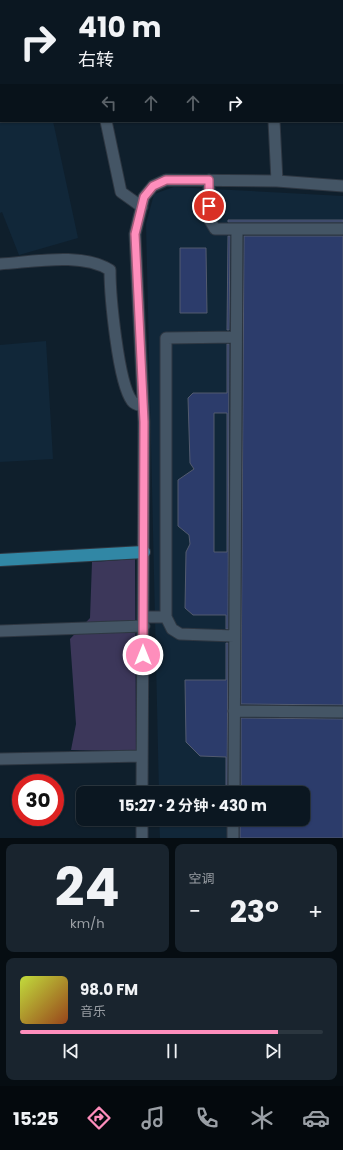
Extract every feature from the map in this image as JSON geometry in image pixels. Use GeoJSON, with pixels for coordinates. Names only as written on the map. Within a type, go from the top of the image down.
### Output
{"type":"FeatureCollection","features":[{"type":"Feature","properties":{"kind":"main road"},"geometry":{"type":"LineString","coordinates":[[0,560],[144,552]]}},
{"type":"Feature","properties":{"kind":"street"},"geometry":{"type":"LineString","coordinates":[[106,122],[121,192],[142,207]]}},
{"type":"Feature","properties":{"kind":"street"},"geometry":{"type":"LineString","coordinates":[[274,122],[277,181]]}},
{"type":"Feature","properties":{"kind":"street"},"geometry":{"type":"LineString","coordinates":[[142,786],[144,622],[143,406],[135,234],[144,197],[153,186],[166,180],[277,181],[343,186]]}},
{"type":"Feature","properties":{"kind":"street"},"geometry":{"type":"LineString","coordinates":[[209,180],[209,219],[215,229],[343,229]]}},
{"type":"Feature","properties":{"kind":"street"},"geometry":{"type":"LineString","coordinates":[[234,786],[237,229]]}},
{"type":"Feature","properties":{"kind":"street"},"geometry":{"type":"LineString","coordinates":[[0,264],[80,259],[99,263],[110,270],[111,311],[125,385],[132,401],[143,406]]}},
{"type":"Feature","properties":{"kind":"street"},"geometry":{"type":"LineString","coordinates":[[234,636],[180,634],[172,629],[166,618],[166,338],[236,337]]}},
{"type":"Feature","properties":{"kind":"street"},"geometry":{"type":"LineString","coordinates":[[0,631],[144,622],[166,618]]}},
{"type":"Feature","properties":{"kind":"street"},"geometry":{"type":"LineString","coordinates":[[234,711],[343,712]]}},
{"type":"Feature","properties":{"kind":"street"},"geometry":{"type":"LineString","coordinates":[[0,759],[142,756]]}},
{"type":"Feature","properties":{"kind":"street"},"geometry":{"type":"LineString","coordinates":[[142,826],[142,838]]}},
{"type":"Feature","properties":{"kind":"street"},"geometry":{"type":"LineString","coordinates":[[233,826],[233,838]]}},
{"type":"Feature","properties":{"kind":"shaded area"},"geometry":{"type":"Polygon","coordinates":[[[0,122],[53,122],[78,238],[19,255],[2,212],[0,213],[0,122]]]}},
{"type":"Feature","properties":{"kind":"shaded area"},"geometry":{"type":"Polygon","coordinates":[[[174,187],[343,196],[343,838],[160,838],[159,826],[310,826],[310,786],[159,786],[146,224],[154,194],[174,187]]]}},
{"type":"Feature","properties":{"kind":"shaded area"},"geometry":{"type":"Polygon","coordinates":[[[46,341],[53,459],[0,462],[0,345],[46,341]]]}},
{"type":"Feature","properties":{"kind":"shaded area"},"geometry":{"type":"Polygon","coordinates":[[[135,559],[136,751],[71,750],[76,724],[70,639],[90,618],[92,562],[135,559]]]}},
{"type":"Feature","properties":{"kind":"building"},"geometry":{"type":"Polygon","coordinates":[[[228,220],[343,220],[343,222],[228,222],[228,220]]]}},
{"type":"Feature","properties":{"kind":"building"},"geometry":{"type":"Polygon","coordinates":[[[228,236],[230,236],[229,330],[227,330],[228,236]]]}},
{"type":"Feature","properties":{"kind":"building"},"geometry":{"type":"Polygon","coordinates":[[[244,236],[343,236],[343,705],[241,704],[244,236]]]}},
{"type":"Feature","properties":{"kind":"building"},"geometry":{"type":"Polygon","coordinates":[[[180,248],[206,248],[207,313],[180,313],[180,248]]]}},
{"type":"Feature","properties":{"kind":"building"},"geometry":{"type":"Polygon","coordinates":[[[227,344],[229,344],[228,629],[226,629],[226,615],[193,615],[185,608],[186,552],[190,544],[189,535],[178,526],[178,480],[194,469],[190,463],[188,398],[193,393],[227,393],[227,344]],[[214,413],[214,552],[227,552],[227,413],[214,413]]]}},
{"type":"Feature","properties":{"kind":"building"},"geometry":{"type":"Polygon","coordinates":[[[226,643],[228,643],[227,786],[226,757],[200,756],[186,742],[185,680],[226,680],[226,643]]]}},
{"type":"Feature","properties":{"kind":"building"},"geometry":{"type":"Polygon","coordinates":[[[241,718],[343,719],[343,838],[240,838],[240,826],[310,826],[310,786],[241,786],[241,718]]]}},
{"type":"Feature","properties":{"kind":"route"},"geometry":{"type":"LineString","coordinates":[[143,655],[144,422],[135,234],[144,197],[153,186],[166,180],[209,180],[209,206]]}}]}
